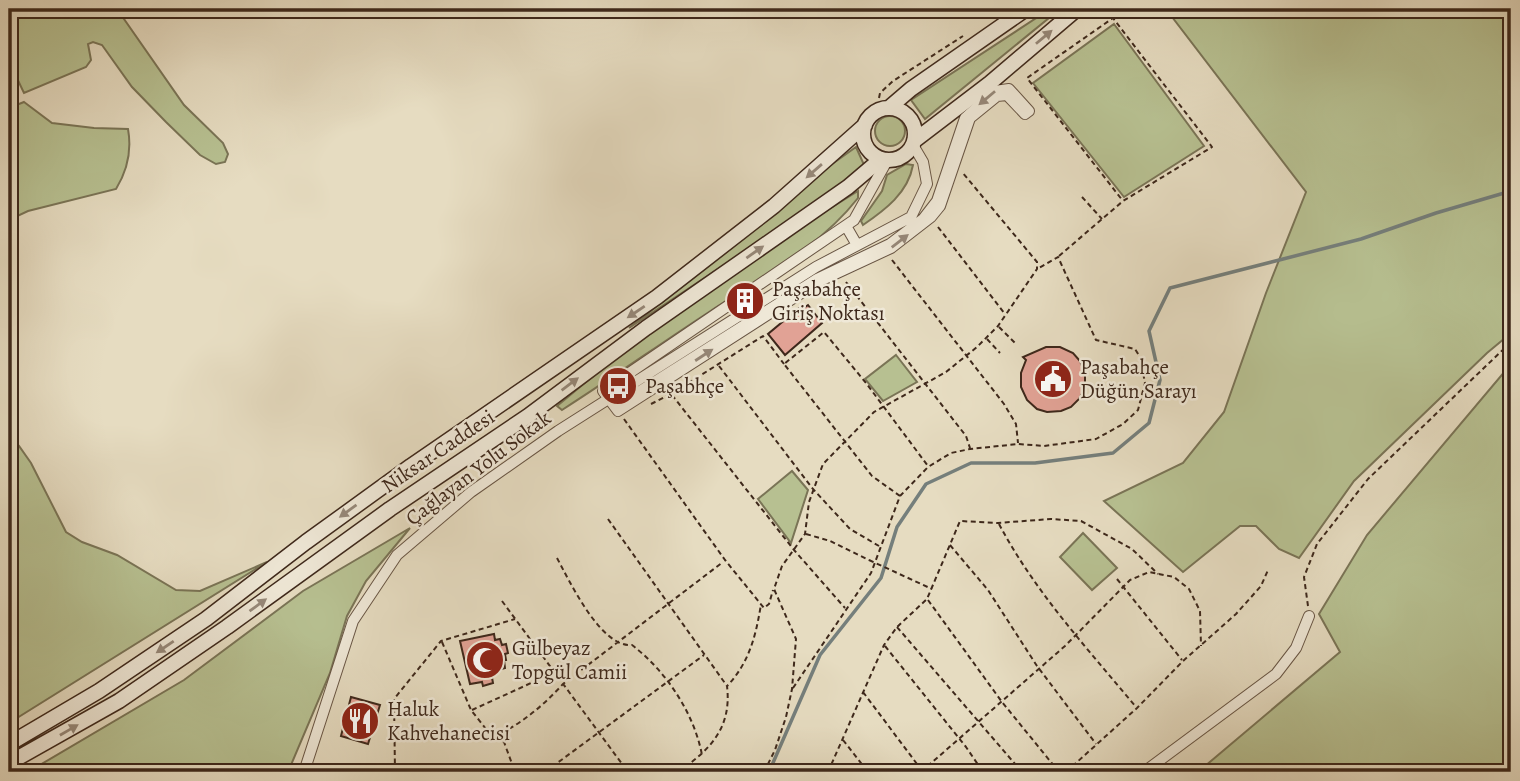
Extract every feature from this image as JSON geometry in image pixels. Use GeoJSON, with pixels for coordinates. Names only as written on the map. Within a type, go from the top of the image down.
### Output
{"type":"FeatureCollection","features":[{"type":"Feature","properties":{"kind":"main road"},"geometry":{"type":"LineString","coordinates":[[1026,9],[868,118],[864,125],[864,141],[869,149],[884,159],[901,157],[914,143],[1077,9]]}},
{"type":"Feature","properties":{"kind":"main road"},"geometry":{"type":"LineString","coordinates":[[884,109],[898,109],[911,119],[915,127],[914,143]]}},
{"type":"Feature","properties":{"kind":"main road","name":"Niksar Caddesi"},"geometry":{"type":"LineString","coordinates":[[9,744],[99,691],[206,619],[411,466],[657,297],[774,206],[864,125]]}},
{"type":"Feature","properties":{"kind":"main road","name":"Niksar Caddesi"},"geometry":{"type":"LineString","coordinates":[[9,763],[119,701],[227,627],[390,509],[528,416],[646,328],[884,159]]}},
{"type":"Feature","properties":{"kind":"street","name":"Çağlayan Yolu Sokak"},"geometry":{"type":"LineString","coordinates":[[610,397],[618,411],[820,281],[885,251],[931,217],[940,206],[971,118],[997,96],[1007,95],[1026,114],[1029,111],[1009,89],[995,91],[965,118],[937,201],[923,219],[890,244],[817,279],[618,405],[610,397],[603,391],[854,220],[884,159]]}},
{"type":"Feature","properties":{"kind":"street","name":"Çağlayan Yolu Sokak"},"geometry":{"type":"LineString","coordinates":[[304,772],[353,621],[397,555],[471,492],[558,431],[816,267],[911,217],[927,184],[923,162],[914,143]]}},
{"type":"Feature","properties":{"kind":"street"},"geometry":{"type":"LineString","coordinates":[[846,226],[857,245]]}},
{"type":"Feature","properties":{"kind":"street"},"geometry":{"type":"LineString","coordinates":[[1144,772],[1276,674],[1296,648],[1309,616]]}},
{"type":"Feature","properties":{"kind":"path"},"geometry":{"type":"LineString","coordinates":[[623,417],[725,560],[764,608],[769,604],[782,566],[805,534],[813,489],[823,464],[844,441],[883,406],[926,385],[986,338],[998,326],[1037,269],[1058,257],[1124,201],[1212,147],[1113,18],[1027,78],[1124,201]]}},
{"type":"Feature","properties":{"kind":"path"},"geometry":{"type":"LineString","coordinates":[[884,109],[880,93],[893,81],[971,30]]}},
{"type":"Feature","properties":{"kind":"path"},"geometry":{"type":"LineString","coordinates":[[954,164],[1037,262],[1037,269]]}},
{"type":"Feature","properties":{"kind":"path"},"geometry":{"type":"LineString","coordinates":[[1082,197],[1103,220]]}},
{"type":"Feature","properties":{"kind":"path"},"geometry":{"type":"LineString","coordinates":[[931,217],[1006,315]]}},
{"type":"Feature","properties":{"kind":"path"},"geometry":{"type":"LineString","coordinates":[[885,251],[1004,404],[1016,424],[1018,444]]}},
{"type":"Feature","properties":{"kind":"path"},"geometry":{"type":"LineString","coordinates":[[792,689],[871,573],[900,496],[928,467],[951,453],[970,449],[1018,444],[1044,446],[1096,439],[1123,424],[1138,410],[1145,383],[1140,357],[1135,349],[1096,340],[1058,257]]}},
{"type":"Feature","properties":{"kind":"path"},"geometry":{"type":"LineString","coordinates":[[838,273],[966,436],[970,449]]}},
{"type":"Feature","properties":{"kind":"path"},"geometry":{"type":"LineString","coordinates":[[998,326],[1016,344]]}},
{"type":"Feature","properties":{"kind":"path"},"geometry":{"type":"LineString","coordinates":[[784,364],[824,332],[928,467]]}},
{"type":"Feature","properties":{"kind":"path"},"geometry":{"type":"LineString","coordinates":[[647,406],[718,366],[763,336],[872,476],[900,496]]}},
{"type":"Feature","properties":{"kind":"path"},"geometry":{"type":"LineString","coordinates":[[986,338],[1000,354]]}},
{"type":"Feature","properties":{"kind":"path"},"geometry":{"type":"LineString","coordinates":[[1309,616],[1304,577],[1317,544],[1368,479],[1511,342]]}},
{"type":"Feature","properties":{"kind":"path"},"geometry":{"type":"LineString","coordinates":[[718,366],[813,489],[850,529],[880,547]]}},
{"type":"Feature","properties":{"kind":"path"},"geometry":{"type":"LineString","coordinates":[[671,394],[794,550],[846,609]]}},
{"type":"Feature","properties":{"kind":"path"},"geometry":{"type":"LineString","coordinates":[[608,519],[727,686],[729,706],[715,738],[702,755],[678,772]]}},
{"type":"Feature","properties":{"kind":"path"},"geometry":{"type":"LineString","coordinates":[[828,772],[884,645],[897,627],[927,599],[960,521],[1081,521],[1132,550],[1158,574]]}},
{"type":"Feature","properties":{"kind":"path"},"geometry":{"type":"LineString","coordinates":[[998,523],[1017,557],[1050,604],[1137,708]]}},
{"type":"Feature","properties":{"kind":"path"},"geometry":{"type":"LineString","coordinates":[[805,534],[830,541],[932,590]]}},
{"type":"Feature","properties":{"kind":"path"},"geometry":{"type":"LineString","coordinates":[[950,544],[988,590],[1039,668],[1096,745]]}},
{"type":"Feature","properties":{"kind":"path"},"geometry":{"type":"LineString","coordinates":[[557,558],[581,602],[609,636],[640,651],[668,682],[684,705],[702,755]]}},
{"type":"Feature","properties":{"kind":"path"},"geometry":{"type":"LineString","coordinates":[[494,737],[510,730],[544,705],[563,684],[725,560]]}},
{"type":"Feature","properties":{"kind":"path"},"geometry":{"type":"LineString","coordinates":[[1066,772],[1137,708],[1182,661],[1237,614],[1261,586],[1268,570]]}},
{"type":"Feature","properties":{"kind":"path"},"geometry":{"type":"LineString","coordinates":[[862,691],[922,772],[1076,635],[1130,580],[1149,572],[1174,577],[1189,589],[1199,611],[1201,646]]}},
{"type":"Feature","properties":{"kind":"path"},"geometry":{"type":"LineString","coordinates":[[1116,579],[1182,661]]}},
{"type":"Feature","properties":{"kind":"path"},"geometry":{"type":"LineString","coordinates":[[764,772],[783,728],[792,689],[796,639],[774,589]]}},
{"type":"Feature","properties":{"kind":"path"},"geometry":{"type":"LineString","coordinates":[[927,599],[1002,702],[1059,772]]}},
{"type":"Feature","properties":{"kind":"path"},"geometry":{"type":"LineString","coordinates":[[502,601],[628,772]]}},
{"type":"Feature","properties":{"kind":"path"},"geometry":{"type":"LineString","coordinates":[[727,686],[738,675],[748,656],[758,625],[761,603]]}},
{"type":"Feature","properties":{"kind":"path"},"geometry":{"type":"LineString","coordinates":[[395,772],[394,699],[442,641],[515,619]]}},
{"type":"Feature","properties":{"kind":"path"},"geometry":{"type":"LineString","coordinates":[[897,627],[1021,772]]}},
{"type":"Feature","properties":{"kind":"path"},"geometry":{"type":"LineString","coordinates":[[442,641],[471,710],[494,737],[504,742],[515,772]]}},
{"type":"Feature","properties":{"kind":"path"},"geometry":{"type":"LineString","coordinates":[[884,645],[960,739],[983,772]]}},
{"type":"Feature","properties":{"kind":"path"},"geometry":{"type":"LineString","coordinates":[[545,772],[705,654]]}},
{"type":"Feature","properties":{"kind":"path"},"geometry":{"type":"LineString","coordinates":[[471,710],[554,673]]}},
{"type":"Feature","properties":{"kind":"path"},"geometry":{"type":"LineString","coordinates":[[842,739],[868,772]]}},
{"type":"Feature","properties":{"kind":"path"},"geometry":{"type":"LineString","coordinates":[[767,766],[776,772]]}},
{"type":"Feature","properties":{"kind":"green space"},"geometry":{"type":"Polygon","coordinates":[[[9,9],[117,9],[184,105],[223,143],[228,154],[225,162],[216,164],[200,155],[132,87],[102,45],[93,42],[88,44],[91,60],[86,67],[24,93],[14,72],[9,68],[9,9]]]}},
{"type":"Feature","properties":{"kind":"green space"},"geometry":{"type":"Polygon","coordinates":[[[1050,9],[1060,9],[925,119],[911,100],[1050,9]]]}},
{"type":"Feature","properties":{"kind":"green space"},"geometry":{"type":"Polygon","coordinates":[[[1166,9],[1511,9],[1511,333],[1354,481],[1299,558],[1279,549],[1256,526],[1240,526],[1183,572],[1104,501],[1183,463],[1224,412],[1266,293],[1306,192],[1166,9]]]}},
{"type":"Feature","properties":{"kind":"green space"},"geometry":{"type":"Polygon","coordinates":[[[1114,24],[1204,146],[1124,197],[1033,83],[1114,24]]]}},
{"type":"Feature","properties":{"kind":"green space"},"geometry":{"type":"Polygon","coordinates":[[[24,102],[52,123],[128,129],[128,160],[116,189],[28,211],[9,220],[9,108],[24,102]]]}},
{"type":"Feature","properties":{"kind":"green space"},"geometry":{"type":"Polygon","coordinates":[[[890,116],[901,120],[905,131],[901,142],[890,146],[879,142],[875,131],[879,120],[890,116]]]}},
{"type":"Feature","properties":{"kind":"green space"},"geometry":{"type":"Polygon","coordinates":[[[856,147],[865,167],[848,183],[629,328],[745,237],[821,172],[856,147]]]}},
{"type":"Feature","properties":{"kind":"green space"},"geometry":{"type":"Polygon","coordinates":[[[906,164],[913,165],[901,192],[887,207],[863,225],[861,221],[882,191],[887,175],[906,164]]]}},
{"type":"Feature","properties":{"kind":"green space"},"geometry":{"type":"Polygon","coordinates":[[[858,191],[858,198],[843,216],[789,261],[562,410],[557,406],[703,293],[858,191]]]}},
{"type":"Feature","properties":{"kind":"green space"},"geometry":{"type":"Polygon","coordinates":[[[896,355],[917,382],[883,401],[865,379],[896,355]]]}},
{"type":"Feature","properties":{"kind":"green space"},"geometry":{"type":"Polygon","coordinates":[[[1511,364],[1511,772],[1198,772],[1340,652],[1319,614],[1367,535],[1511,364]]]}},
{"type":"Feature","properties":{"kind":"green space"},"geometry":{"type":"Polygon","coordinates":[[[9,436],[31,463],[66,532],[82,542],[117,555],[176,590],[200,591],[267,562],[9,723],[9,436]]]}},
{"type":"Feature","properties":{"kind":"green space"},"geometry":{"type":"Polygon","coordinates":[[[792,471],[808,490],[791,543],[758,499],[792,471]]]}},
{"type":"Feature","properties":{"kind":"green space"},"geometry":{"type":"Polygon","coordinates":[[[410,528],[366,581],[347,616],[330,673],[288,772],[28,772],[184,680],[303,591],[410,528]]]}},
{"type":"Feature","properties":{"kind":"green space"},"geometry":{"type":"Polygon","coordinates":[[[1083,533],[1117,568],[1092,590],[1060,557],[1083,533]]]}},
{"type":"Feature","properties":{"kind":"building"},"geometry":{"type":"Polygon","coordinates":[[[808,305],[822,323],[785,355],[768,334],[799,308],[801,310],[808,305]]]}},
{"type":"Feature","properties":{"kind":"building","name":"Paşabahçe Düğün Sarayı"},"geometry":{"type":"Polygon","coordinates":[[[1046,347],[1060,347],[1073,353],[1080,361],[1085,374],[1085,388],[1079,399],[1071,407],[1061,411],[1047,412],[1037,409],[1027,400],[1021,387],[1021,373],[1026,360],[1023,357],[1046,347]]]}},
{"type":"Feature","properties":{"kind":"building","name":"Gülbeyaz Topgül Camii"},"geometry":{"type":"Polygon","coordinates":[[[494,634],[495,640],[500,639],[502,645],[506,644],[508,653],[505,654],[505,668],[491,672],[493,683],[483,686],[482,682],[470,684],[460,641],[494,634]]]}},
{"type":"Feature","properties":{"kind":"building","name":"Haluk Kahvehanecisi"},"geometry":{"type":"Polygon","coordinates":[[[351,697],[380,705],[368,744],[341,736],[351,697]]]}},
{"type":"Feature","properties":{"kind":"waterway"},"geometry":{"type":"LineString","coordinates":[[769,772],[820,655],[881,578],[897,527],[926,484],[971,463],[1035,463],[1113,453],[1149,423],[1160,380],[1149,331],[1170,288],[1361,239],[1511,191]]}},
{"type":"Feature","properties":{"kind":"place","name":"Paşabahçe Giriş Noktası"},"geometry":{"type":"Point","coordinates":[745,301]}},
{"type":"Feature","properties":{"kind":"place","name":"Paşabahçe Düğün Sarayı"},"geometry":{"type":"Point","coordinates":[1053,379]}},
{"type":"Feature","properties":{"kind":"place","name":"Paşabhçe"},"geometry":{"type":"Point","coordinates":[618,386]}},
{"type":"Feature","properties":{"kind":"place","name":"Gülbeyaz Topgül Camii"},"geometry":{"type":"Point","coordinates":[485,660]}},
{"type":"Feature","properties":{"kind":"place","name":"Haluk Kahvehanecisi"},"geometry":{"type":"Point","coordinates":[360,721]}}]}
